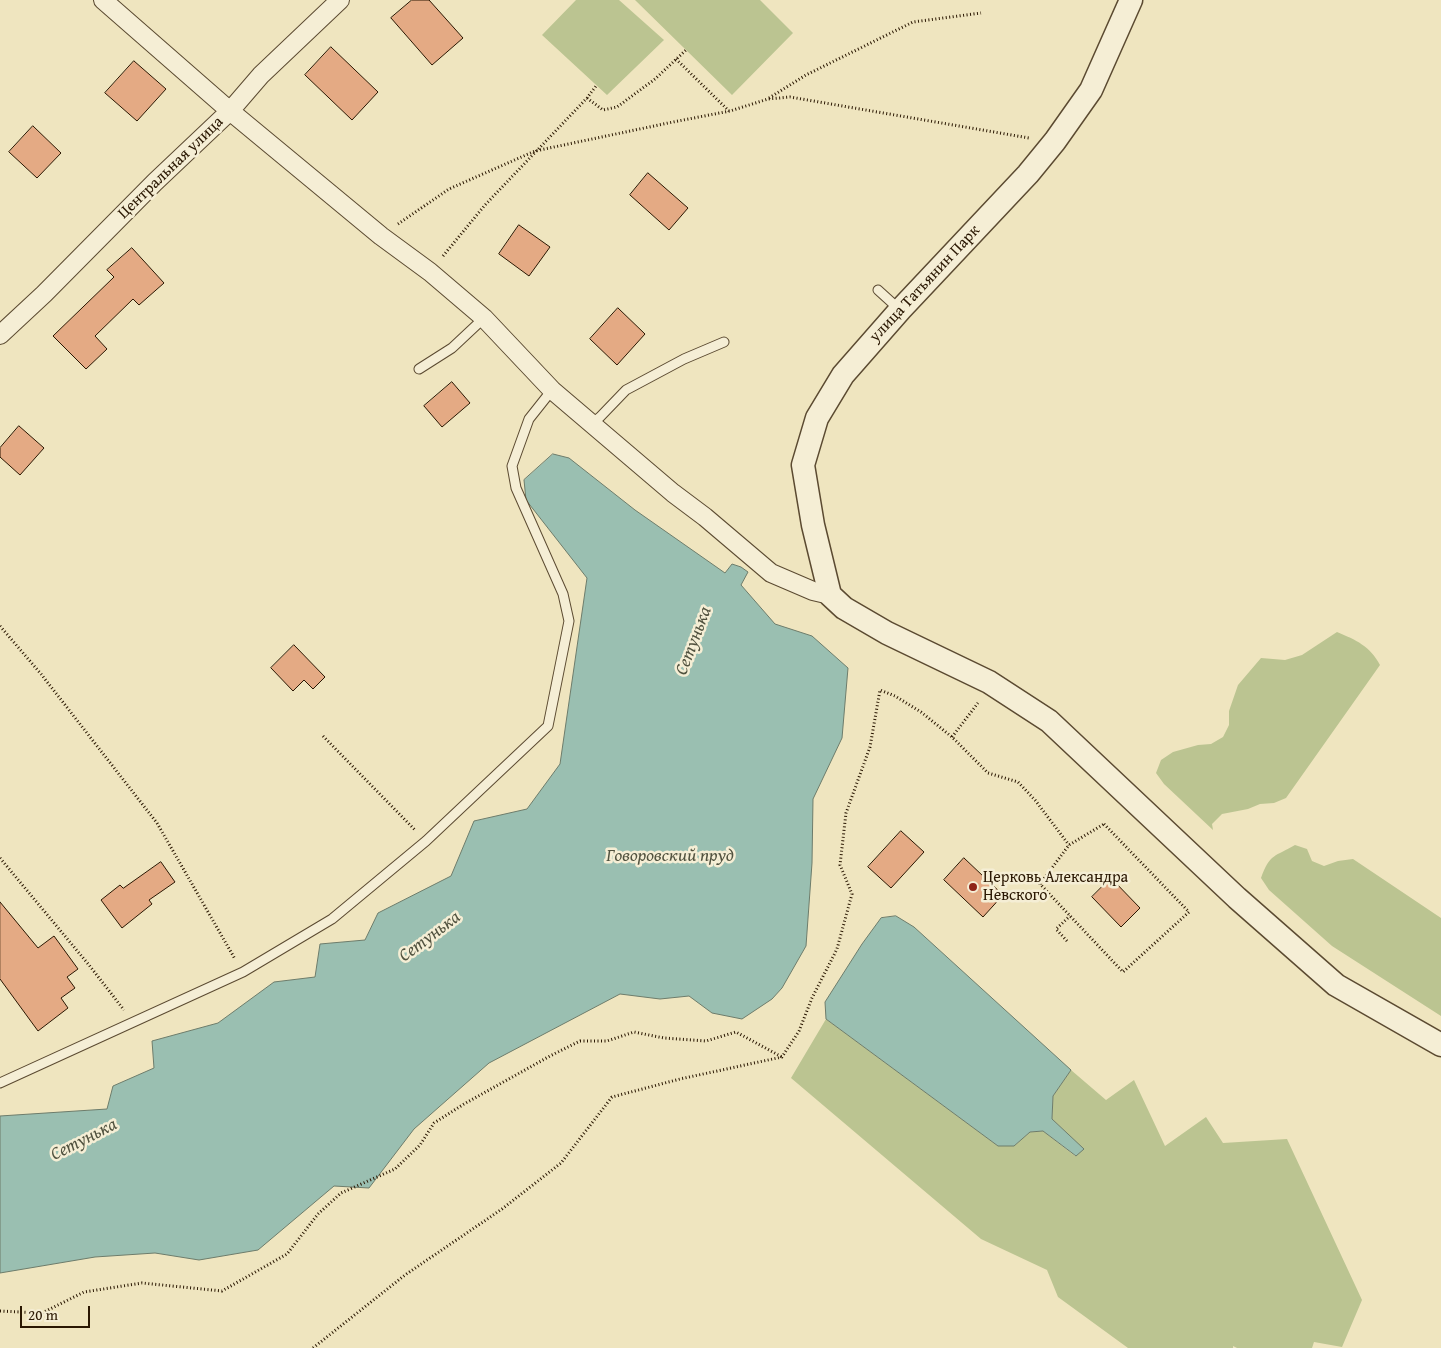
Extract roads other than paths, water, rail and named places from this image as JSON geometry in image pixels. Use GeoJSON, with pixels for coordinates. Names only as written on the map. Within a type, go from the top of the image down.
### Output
{"type":"FeatureCollection","features":[{"type":"Feature","properties":{"kind":"street"},"geometry":{"type":"LineString","coordinates":[[103,0],[230,111],[381,236],[430,272],[484,318],[552,390],[672,493],[771,573],[813,591],[830,595],[844,608],[887,633],[989,682],[1049,721],[1237,898],[1336,985],[1441,1044]]}},
{"type":"Feature","properties":{"kind":"street","name":"Центральная улица"},"geometry":{"type":"LineString","coordinates":[[0,335],[230,111],[261,75],[340,0]]}},
{"type":"Feature","properties":{"kind":"street","name":"улица Татьянин Парк"},"geometry":{"type":"LineString","coordinates":[[830,595],[813,525],[803,464],[817,418],[843,375],[900,310],[1028,174],[1065,128],[1091,90],[1131,0]]}},
{"type":"Feature","properties":{"kind":"lane"},"geometry":{"type":"LineString","coordinates":[[878,290],[900,310]]}},
{"type":"Feature","properties":{"kind":"lane"},"geometry":{"type":"LineString","coordinates":[[419,370],[452,348],[484,318]]}},
{"type":"Feature","properties":{"kind":"lane"},"geometry":{"type":"LineString","coordinates":[[591,424],[626,390],[724,342]]}},
{"type":"Feature","properties":{"kind":"lane"},"geometry":{"type":"LineString","coordinates":[[0,1084],[243,972],[332,919],[426,841],[548,726],[569,621],[563,594],[516,488],[512,466],[529,419],[552,390]]}},
{"type":"Feature","properties":{"kind":"water","name":"Говоровский пруд"},"geometry":{"type":"Polygon","coordinates":[[[553,454],[569,458],[635,510],[725,573],[732,564],[748,572],[741,585],[775,624],[812,636],[848,668],[842,738],[813,799],[812,863],[806,946],[782,988],[772,999],[742,1019],[712,1013],[689,996],[660,999],[620,994],[489,1063],[414,1129],[369,1188],[334,1186],[258,1250],[199,1260],[155,1253],[95,1257],[0,1273],[0,1116],[107,1109],[113,1086],[154,1068],[152,1041],[218,1023],[274,982],[315,977],[320,944],[365,940],[378,913],[451,876],[474,821],[527,809],[560,764],[587,578],[526,500],[524,480],[553,454]]]}},
{"type":"Feature","properties":{"kind":"water"},"geometry":{"type":"Polygon","coordinates":[[[896,916],[914,927],[1071,1070],[1053,1096],[1052,1119],[1084,1149],[1076,1156],[1043,1131],[1030,1132],[1014,1146],[998,1146],[826,1019],[825,1002],[862,944],[881,918],[896,916]]]}},
{"type":"Feature","properties":{"kind":"place","name":"Церковь Александра Невского"},"geometry":{"type":"Point","coordinates":[973,887]}},
{"type":"Feature","properties":{"kind":"water label","name":"Сетунька"},"geometry":{"type":"Point","coordinates":[694,641]}},
{"type":"Feature","properties":{"kind":"water label","name":"Сетунька"},"geometry":{"type":"Point","coordinates":[430,937]}},
{"type":"Feature","properties":{"kind":"water label","name":"Сетунька"},"geometry":{"type":"Point","coordinates":[84,1140]}}]}
